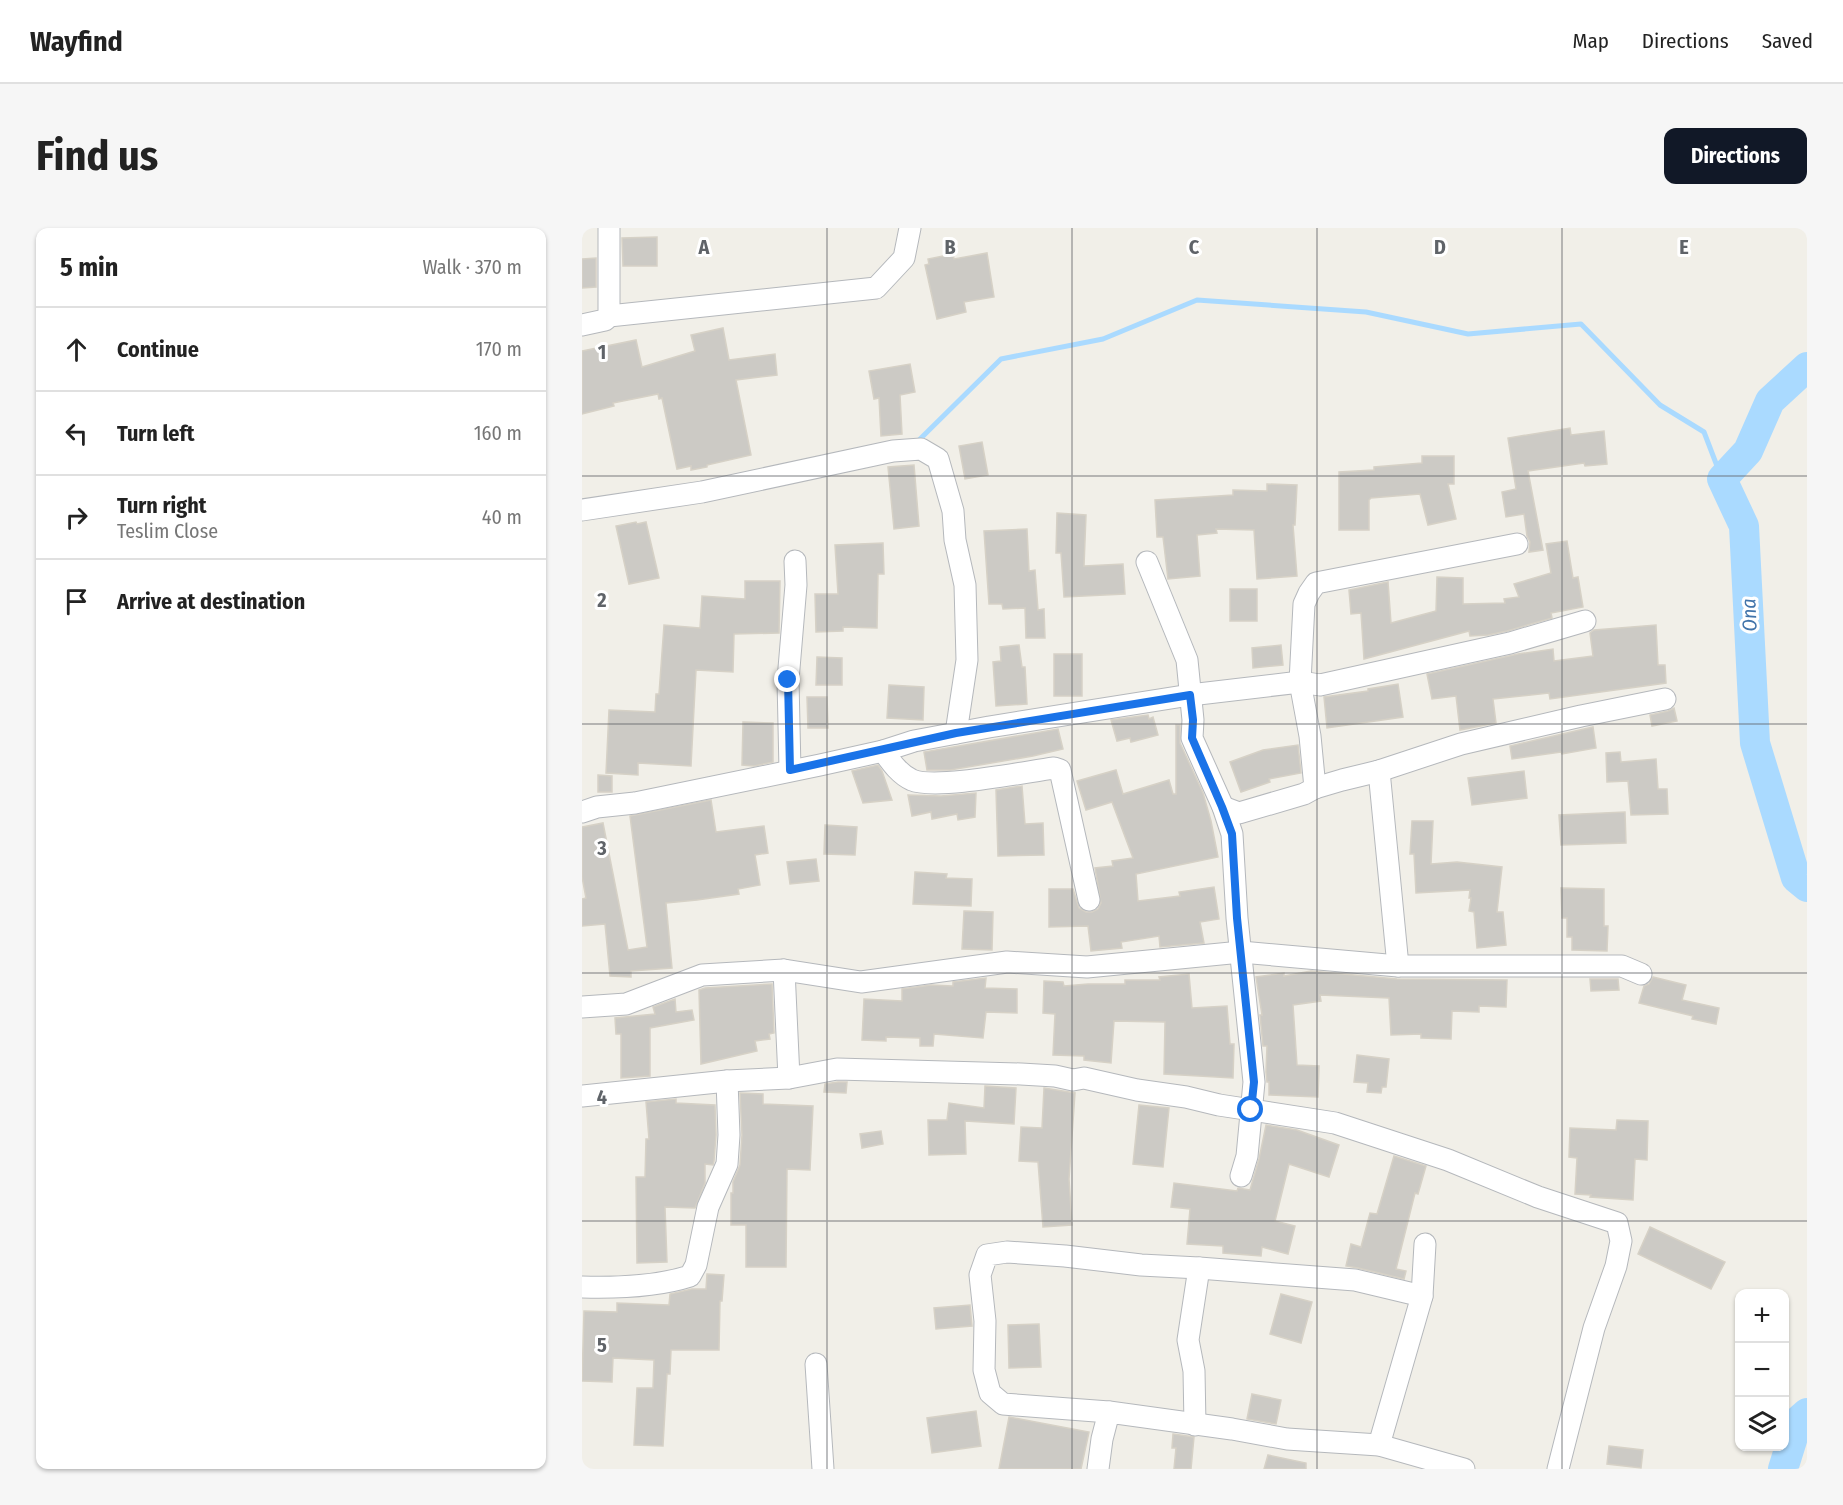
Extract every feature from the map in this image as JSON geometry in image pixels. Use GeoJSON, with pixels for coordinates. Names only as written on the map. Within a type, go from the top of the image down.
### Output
{"type":"FeatureCollection","features":[{"type":"Feature","properties":{"kind":"street"},"geometry":{"type":"LineString","coordinates":[[582,325],[605,320],[609,315],[609,228]]}},
{"type":"Feature","properties":{"kind":"street"},"geometry":{"type":"LineString","coordinates":[[609,315],[876,288],[904,258],[910,228]]}},
{"type":"Feature","properties":{"kind":"street"},"geometry":{"type":"LineString","coordinates":[[582,510],[702,492],[893,451],[921,449],[938,459],[952,511],[955,540],[965,585],[967,660],[956,733]]}},
{"type":"Feature","properties":{"kind":"street"},"geometry":{"type":"LineString","coordinates":[[1315,788],[1310,736],[1300,682],[1304,604],[1316,583],[1517,544]]}},
{"type":"Feature","properties":{"kind":"street"},"geometry":{"type":"LineString","coordinates":[[790,770],[788,680],[796,585],[795,561]]}},
{"type":"Feature","properties":{"kind":"street"},"geometry":{"type":"LineString","coordinates":[[1147,562],[1187,660],[1193,720],[1192,738],[1232,834],[1254,1082],[1247,1156],[1242,1176]]}},
{"type":"Feature","properties":{"kind":"street"},"geometry":{"type":"LineString","coordinates":[[582,812],[597,807],[634,803],[883,751],[914,741],[956,733],[1190,695],[1300,682],[1320,685],[1510,643],[1585,621]]}},
{"type":"Feature","properties":{"kind":"street"},"geometry":{"type":"LineString","coordinates":[[1222,807],[1239,813],[1461,744],[1665,699]]}},
{"type":"Feature","properties":{"kind":"street"},"geometry":{"type":"LineString","coordinates":[[883,751],[900,772],[909,779],[922,784],[948,783],[1054,768],[1060,770],[1089,900]]}},
{"type":"Feature","properties":{"kind":"street"},"geometry":{"type":"LineString","coordinates":[[1379,771],[1398,966]]}},
{"type":"Feature","properties":{"kind":"street"},"geometry":{"type":"LineString","coordinates":[[582,1007],[626,1004],[702,975],[784,970],[861,982],[1007,962],[1087,967],[1241,952],[1398,966],[1622,966],[1641,974]]}},
{"type":"Feature","properties":{"kind":"street"},"geometry":{"type":"LineString","coordinates":[[784,970],[789,1077]]}},
{"type":"Feature","properties":{"kind":"street"},"geometry":{"type":"LineString","coordinates":[[582,1096],[789,1077],[837,1069],[1090,1079],[1130,1089],[1186,1097],[1219,1105],[1335,1123],[1448,1160],[1538,1197],[1617,1223],[1621,1241],[1616,1266],[1594,1328],[1558,1469]]}},
{"type":"Feature","properties":{"kind":"street"},"geometry":{"type":"LineString","coordinates":[[582,1287],[607,1288],[660,1283],[690,1276],[696,1265],[708,1207],[727,1164],[729,1135],[727,1081]]}},
{"type":"Feature","properties":{"kind":"street"},"geometry":{"type":"LineString","coordinates":[[1379,1445],[1422,1296],[1425,1244]]}},
{"type":"Feature","properties":{"kind":"street"},"geometry":{"type":"LineString","coordinates":[[1422,1296],[1355,1280],[1141,1265],[1007,1252],[987,1255],[980,1275],[985,1321],[984,1370],[990,1393],[1003,1404],[1109,1412],[1287,1439],[1379,1445],[1464,1469]]}},
{"type":"Feature","properties":{"kind":"street"},"geometry":{"type":"LineString","coordinates":[[1195,1425],[1194,1371],[1188,1340],[1199,1268]]}},
{"type":"Feature","properties":{"kind":"street"},"geometry":{"type":"LineString","coordinates":[[816,1364],[823,1469]]}},
{"type":"Feature","properties":{"kind":"street"},"geometry":{"type":"LineString","coordinates":[[1098,1469],[1109,1412]]}},
{"type":"Feature","properties":{"kind":"building"},"geometry":{"type":"Polygon","coordinates":[[[657,237],[657,266],[623,266],[622,238],[657,237]]]}},
{"type":"Feature","properties":{"kind":"building"},"geometry":{"type":"Polygon","coordinates":[[[987,253],[994,297],[964,302],[966,312],[937,319],[925,265],[929,264],[928,259],[953,254],[954,259],[987,253]]]}},
{"type":"Feature","properties":{"kind":"building"},"geometry":{"type":"Polygon","coordinates":[[[596,258],[596,287],[582,288],[582,259],[596,258]]]}},
{"type":"Feature","properties":{"kind":"building"},"geometry":{"type":"Polygon","coordinates":[[[723,328],[729,360],[775,354],[777,375],[736,380],[751,455],[707,465],[707,467],[691,470],[691,466],[677,469],[662,398],[659,399],[658,394],[613,403],[614,406],[582,414],[582,351],[636,340],[642,367],[695,351],[691,335],[723,328]]]}},
{"type":"Feature","properties":{"kind":"building"},"geometry":{"type":"Polygon","coordinates":[[[910,364],[915,392],[900,395],[902,434],[881,436],[879,398],[874,399],[869,371],[910,364]]]}},
{"type":"Feature","properties":{"kind":"building"},"geometry":{"type":"Polygon","coordinates":[[[1570,428],[1571,435],[1604,431],[1607,464],[1585,466],[1584,463],[1528,471],[1543,550],[1529,552],[1530,542],[1524,514],[1506,517],[1502,492],[1516,489],[1508,438],[1570,428]]]}},
{"type":"Feature","properties":{"kind":"building"},"geometry":{"type":"Polygon","coordinates":[[[982,442],[988,475],[965,479],[959,446],[982,442]]]}},
{"type":"Feature","properties":{"kind":"building"},"geometry":{"type":"Polygon","coordinates":[[[1422,456],[1454,456],[1454,484],[1448,484],[1456,519],[1428,525],[1420,494],[1371,498],[1369,500],[1369,530],[1339,530],[1339,472],[1422,463],[1422,456]]]}},
{"type":"Feature","properties":{"kind":"building"},"geometry":{"type":"Polygon","coordinates":[[[914,465],[919,526],[894,529],[888,467],[914,465]]]}},
{"type":"Feature","properties":{"kind":"building"},"geometry":{"type":"Polygon","coordinates":[[[1267,484],[1297,485],[1295,525],[1293,525],[1297,576],[1257,579],[1254,530],[1216,529],[1217,533],[1197,535],[1200,576],[1168,579],[1163,537],[1157,537],[1155,500],[1233,495],[1233,490],[1267,491],[1267,484]]]}},
{"type":"Feature","properties":{"kind":"building"},"geometry":{"type":"Polygon","coordinates":[[[1057,513],[1086,515],[1084,566],[1123,564],[1125,594],[1064,597],[1061,553],[1056,553],[1057,513]]]}},
{"type":"Feature","properties":{"kind":"building"},"geometry":{"type":"Polygon","coordinates":[[[636,522],[637,524],[646,522],[659,578],[629,584],[616,526],[636,522]]]}},
{"type":"Feature","properties":{"kind":"building"},"geometry":{"type":"Polygon","coordinates":[[[1027,529],[1029,571],[1035,570],[1038,610],[1044,609],[1045,638],[1026,638],[1025,608],[1003,609],[1002,604],[989,604],[984,531],[1027,529]]]}},
{"type":"Feature","properties":{"kind":"building"},"geometry":{"type":"Polygon","coordinates":[[[1567,541],[1573,578],[1578,577],[1583,607],[1551,613],[1552,618],[1507,631],[1470,636],[1469,631],[1364,659],[1361,613],[1351,614],[1349,590],[1388,582],[1391,623],[1436,611],[1437,577],[1463,578],[1463,604],[1505,603],[1504,599],[1519,597],[1514,584],[1551,573],[1546,544],[1567,541]]]}},
{"type":"Feature","properties":{"kind":"building"},"geometry":{"type":"Polygon","coordinates":[[[883,543],[884,574],[878,574],[877,628],[843,627],[843,631],[816,632],[815,594],[838,594],[835,545],[883,543]]]}},
{"type":"Feature","properties":{"kind":"building"},"geometry":{"type":"Polygon","coordinates":[[[745,581],[780,581],[779,633],[734,634],[733,672],[696,670],[691,766],[638,763],[638,775],[606,773],[609,710],[655,712],[656,694],[659,694],[664,625],[700,628],[702,596],[745,599],[745,581]]]}},
{"type":"Feature","properties":{"kind":"building"},"geometry":{"type":"Polygon","coordinates":[[[1230,589],[1257,589],[1257,621],[1230,621],[1230,589]]]}},
{"type":"Feature","properties":{"kind":"building"},"geometry":{"type":"Polygon","coordinates":[[[1656,625],[1658,665],[1665,665],[1666,683],[1550,699],[1549,693],[1493,699],[1496,723],[1460,730],[1456,696],[1432,699],[1427,674],[1518,654],[1553,649],[1554,661],[1593,656],[1590,633],[1594,630],[1656,625]]]}},
{"type":"Feature","properties":{"kind":"building"},"geometry":{"type":"Polygon","coordinates":[[[1019,645],[1022,667],[1025,667],[1027,704],[996,706],[993,662],[1001,661],[1000,647],[1019,645]]]}},
{"type":"Feature","properties":{"kind":"building"},"geometry":{"type":"Polygon","coordinates":[[[1281,645],[1283,665],[1253,668],[1252,648],[1281,645]]]}},
{"type":"Feature","properties":{"kind":"building"},"geometry":{"type":"Polygon","coordinates":[[[1054,654],[1082,654],[1082,696],[1054,696],[1054,654]]]}},
{"type":"Feature","properties":{"kind":"building"},"geometry":{"type":"Polygon","coordinates":[[[817,657],[842,658],[842,685],[816,685],[817,657]]]}},
{"type":"Feature","properties":{"kind":"building"},"geometry":{"type":"Polygon","coordinates":[[[1398,684],[1403,717],[1327,728],[1324,697],[1398,684]]]}},
{"type":"Feature","properties":{"kind":"building"},"geometry":{"type":"Polygon","coordinates":[[[889,685],[924,687],[923,720],[887,718],[889,685]]]}},
{"type":"Feature","properties":{"kind":"building"},"geometry":{"type":"Polygon","coordinates":[[[807,697],[827,697],[828,728],[808,728],[807,697]]]}},
{"type":"Feature","properties":{"kind":"building"},"geometry":{"type":"Polygon","coordinates":[[[1674,708],[1677,721],[1652,726],[1650,715],[1674,708]]]}},
{"type":"Feature","properties":{"kind":"building"},"geometry":{"type":"Polygon","coordinates":[[[1148,715],[1149,719],[1153,717],[1158,735],[1131,742],[1130,738],[1117,741],[1111,720],[1148,715]]]}},
{"type":"Feature","properties":{"kind":"building"},"geometry":{"type":"Polygon","coordinates":[[[743,722],[773,723],[773,762],[754,766],[742,765],[743,722]]]}},
{"type":"Feature","properties":{"kind":"building"},"geometry":{"type":"Polygon","coordinates":[[[1176,725],[1180,725],[1180,743],[1203,793],[1218,857],[1136,874],[1138,901],[1180,896],[1179,892],[1214,887],[1219,919],[1200,922],[1204,943],[1160,947],[1159,936],[1121,942],[1122,948],[1091,951],[1088,926],[1049,927],[1049,889],[1073,889],[1079,908],[1092,912],[1098,909],[1101,903],[1095,868],[1113,866],[1112,861],[1133,858],[1112,802],[1086,810],[1077,781],[1116,770],[1123,794],[1169,780],[1173,794],[1176,794],[1176,725]]]}},
{"type":"Feature","properties":{"kind":"building"},"geometry":{"type":"Polygon","coordinates":[[[1593,727],[1596,748],[1512,759],[1510,746],[1593,727]]]}},
{"type":"Feature","properties":{"kind":"building"},"geometry":{"type":"Polygon","coordinates":[[[1058,729],[1063,749],[950,770],[927,770],[924,752],[1058,729]]]}},
{"type":"Feature","properties":{"kind":"building"},"geometry":{"type":"Polygon","coordinates":[[[1298,745],[1301,773],[1269,779],[1270,782],[1241,792],[1230,762],[1263,750],[1298,745]]]}},
{"type":"Feature","properties":{"kind":"building"},"geometry":{"type":"Polygon","coordinates":[[[1620,752],[1621,762],[1656,759],[1658,789],[1667,789],[1668,814],[1631,815],[1628,781],[1607,782],[1606,753],[1620,752]]]}},
{"type":"Feature","properties":{"kind":"building"},"geometry":{"type":"Polygon","coordinates":[[[878,765],[892,800],[863,803],[852,771],[878,765]]]}},
{"type":"Feature","properties":{"kind":"building"},"geometry":{"type":"Polygon","coordinates":[[[1524,771],[1527,798],[1472,805],[1468,778],[1524,771]]]}},
{"type":"Feature","properties":{"kind":"building"},"geometry":{"type":"Polygon","coordinates":[[[598,775],[612,776],[612,792],[598,792],[598,775]]]}},
{"type":"Feature","properties":{"kind":"building"},"geometry":{"type":"Polygon","coordinates":[[[1022,786],[1025,824],[1043,823],[1044,855],[998,856],[996,790],[1022,786]]]}},
{"type":"Feature","properties":{"kind":"building"},"geometry":{"type":"Polygon","coordinates":[[[976,793],[975,817],[958,820],[957,814],[932,819],[931,812],[912,816],[908,795],[941,796],[976,793]]]}},
{"type":"Feature","properties":{"kind":"building"},"geometry":{"type":"Polygon","coordinates":[[[711,800],[716,832],[764,826],[768,853],[755,855],[760,885],[738,889],[739,894],[666,903],[672,968],[631,971],[631,977],[610,976],[605,924],[582,926],[582,899],[586,898],[582,877],[582,827],[603,823],[628,950],[647,947],[630,816],[711,800]]]}},
{"type":"Feature","properties":{"kind":"building"},"geometry":{"type":"Polygon","coordinates":[[[1625,812],[1626,843],[1561,845],[1559,815],[1625,812]]]}},
{"type":"Feature","properties":{"kind":"building"},"geometry":{"type":"Polygon","coordinates":[[[1412,821],[1433,821],[1431,864],[1457,862],[1502,867],[1497,912],[1503,912],[1506,945],[1477,948],[1474,912],[1469,911],[1470,890],[1416,893],[1414,854],[1410,854],[1412,821]]]}},
{"type":"Feature","properties":{"kind":"building"},"geometry":{"type":"Polygon","coordinates":[[[825,825],[857,827],[855,855],[824,854],[825,825]]]}},
{"type":"Feature","properties":{"kind":"building"},"geometry":{"type":"Polygon","coordinates":[[[816,859],[819,881],[790,884],[787,862],[816,859]]]}},
{"type":"Feature","properties":{"kind":"building"},"geometry":{"type":"Polygon","coordinates":[[[915,872],[947,874],[946,878],[972,879],[971,906],[913,904],[915,872]]]}},
{"type":"Feature","properties":{"kind":"building"},"geometry":{"type":"Polygon","coordinates":[[[1561,888],[1604,889],[1604,926],[1608,926],[1607,951],[1572,950],[1572,937],[1567,937],[1567,918],[1562,918],[1561,888]]]}},
{"type":"Feature","properties":{"kind":"building"},"geometry":{"type":"Polygon","coordinates":[[[964,911],[993,912],[992,950],[962,949],[964,911]]]}},
{"type":"Feature","properties":{"kind":"building"},"geometry":{"type":"Polygon","coordinates":[[[1311,971],[1397,979],[1507,980],[1506,1007],[1479,1006],[1479,1012],[1452,1011],[1451,1039],[1421,1038],[1421,1034],[1391,1035],[1389,998],[1320,995],[1321,1001],[1293,1005],[1297,1065],[1319,1066],[1318,1097],[1269,1095],[1266,1072],[1267,1046],[1263,1046],[1260,1015],[1262,1015],[1256,977],[1284,973],[1284,976],[1311,971]]]}},
{"type":"Feature","properties":{"kind":"building"},"geometry":{"type":"Polygon","coordinates":[[[1189,974],[1192,1008],[1227,1006],[1230,1044],[1234,1044],[1233,1078],[1164,1074],[1165,1022],[1114,1021],[1111,1063],[1084,1060],[1084,1056],[1053,1055],[1055,1014],[1043,1013],[1044,981],[1063,982],[1064,986],[1125,984],[1125,980],[1160,980],[1159,977],[1189,974]]]}},
{"type":"Feature","properties":{"kind":"building"},"geometry":{"type":"Polygon","coordinates":[[[1653,977],[1686,985],[1682,1000],[1719,1008],[1716,1024],[1639,1003],[1644,986],[1649,984],[1653,977]]]}},
{"type":"Feature","properties":{"kind":"building"},"geometry":{"type":"Polygon","coordinates":[[[986,978],[985,988],[1017,989],[1017,1013],[986,1012],[983,1038],[934,1034],[933,1046],[920,1046],[920,1038],[886,1037],[886,1041],[862,1040],[864,999],[902,1001],[902,989],[931,985],[953,986],[953,982],[986,978]]]}},
{"type":"Feature","properties":{"kind":"building"},"geometry":{"type":"Polygon","coordinates":[[[1590,979],[1618,979],[1619,990],[1591,991],[1590,979]]]}},
{"type":"Feature","properties":{"kind":"building"},"geometry":{"type":"Polygon","coordinates":[[[772,984],[774,1033],[769,1034],[770,1039],[755,1041],[757,1051],[701,1064],[699,990],[772,984]]]}},
{"type":"Feature","properties":{"kind":"building"},"geometry":{"type":"Polygon","coordinates":[[[675,999],[676,1012],[692,1010],[694,1020],[650,1028],[650,1076],[621,1078],[621,1034],[616,1034],[615,1018],[655,1014],[653,1007],[675,999]]]}},
{"type":"Feature","properties":{"kind":"building"},"geometry":{"type":"Polygon","coordinates":[[[1357,1055],[1389,1059],[1386,1087],[1382,1087],[1381,1093],[1367,1092],[1368,1083],[1354,1082],[1357,1055]]]}},
{"type":"Feature","properties":{"kind":"building"},"geometry":{"type":"Polygon","coordinates":[[[847,1082],[846,1093],[824,1092],[825,1084],[847,1082]]]}},
{"type":"Feature","properties":{"kind":"building"},"geometry":{"type":"Polygon","coordinates":[[[985,1086],[1016,1088],[1014,1124],[965,1121],[966,1154],[929,1155],[928,1120],[947,1120],[949,1103],[984,1108],[985,1086]]]}},
{"type":"Feature","properties":{"kind":"building"},"geometry":{"type":"Polygon","coordinates":[[[1044,1088],[1075,1093],[1069,1179],[1072,1225],[1043,1227],[1038,1162],[1019,1161],[1021,1127],[1042,1128],[1044,1088]]]}},
{"type":"Feature","properties":{"kind":"building"},"geometry":{"type":"Polygon","coordinates":[[[740,1093],[763,1094],[763,1104],[813,1106],[810,1170],[787,1169],[786,1267],[746,1267],[746,1225],[731,1225],[731,1193],[733,1193],[733,1182],[740,1165],[742,1135],[740,1093]]]}},
{"type":"Feature","properties":{"kind":"building"},"geometry":{"type":"Polygon","coordinates":[[[676,1099],[676,1103],[715,1105],[714,1161],[713,1165],[705,1164],[705,1183],[695,1208],[665,1207],[667,1262],[637,1263],[636,1177],[645,1177],[646,1139],[649,1139],[646,1102],[676,1099]]]}},
{"type":"Feature","properties":{"kind":"building"},"geometry":{"type":"Polygon","coordinates":[[[1139,1105],[1169,1108],[1163,1167],[1133,1164],[1139,1105]]]}},
{"type":"Feature","properties":{"kind":"building"},"geometry":{"type":"Polygon","coordinates":[[[1617,1120],[1648,1121],[1647,1160],[1635,1159],[1633,1200],[1575,1194],[1577,1158],[1569,1157],[1570,1128],[1616,1130],[1617,1120]]]}},
{"type":"Feature","properties":{"kind":"building"},"geometry":{"type":"Polygon","coordinates":[[[1266,1125],[1297,1130],[1339,1145],[1329,1177],[1289,1164],[1275,1221],[1295,1226],[1288,1254],[1262,1247],[1261,1256],[1223,1253],[1223,1246],[1187,1244],[1190,1209],[1171,1207],[1174,1183],[1237,1191],[1238,1188],[1250,1190],[1266,1125]]]}},
{"type":"Feature","properties":{"kind":"building"},"geometry":{"type":"Polygon","coordinates":[[[881,1131],[883,1144],[862,1148],[860,1134],[881,1131]]]}},
{"type":"Feature","properties":{"kind":"building"},"geometry":{"type":"Polygon","coordinates":[[[1394,1156],[1426,1166],[1418,1194],[1415,1193],[1396,1269],[1406,1271],[1404,1279],[1346,1266],[1351,1244],[1361,1247],[1370,1213],[1377,1214],[1394,1156]]]}},
{"type":"Feature","properties":{"kind":"building"},"geometry":{"type":"Polygon","coordinates":[[[1650,1227],[1725,1262],[1711,1289],[1638,1254],[1650,1227]]]}},
{"type":"Feature","properties":{"kind":"building"},"geometry":{"type":"Polygon","coordinates":[[[707,1274],[724,1275],[722,1301],[720,1301],[719,1350],[671,1350],[670,1374],[667,1374],[663,1446],[634,1445],[637,1388],[653,1388],[654,1360],[613,1358],[612,1382],[582,1381],[584,1311],[617,1312],[617,1303],[669,1305],[670,1294],[692,1289],[706,1289],[707,1274]]]}},
{"type":"Feature","properties":{"kind":"building"},"geometry":{"type":"Polygon","coordinates":[[[1281,1294],[1312,1302],[1301,1343],[1270,1334],[1281,1294]]]}},
{"type":"Feature","properties":{"kind":"building"},"geometry":{"type":"Polygon","coordinates":[[[970,1305],[972,1326],[936,1329],[934,1308],[970,1305]]]}},
{"type":"Feature","properties":{"kind":"building"},"geometry":{"type":"Polygon","coordinates":[[[1039,1324],[1041,1367],[1009,1368],[1008,1325],[1039,1324]]]}},
{"type":"Feature","properties":{"kind":"building"},"geometry":{"type":"Polygon","coordinates":[[[1252,1394],[1281,1400],[1276,1424],[1247,1419],[1252,1394]]]}},
{"type":"Feature","properties":{"kind":"building"},"geometry":{"type":"Polygon","coordinates":[[[976,1411],[981,1446],[932,1453],[927,1418],[976,1411]]]}},
{"type":"Feature","properties":{"kind":"building"},"geometry":{"type":"Polygon","coordinates":[[[1009,1417],[1089,1432],[1081,1469],[999,1469],[1009,1417]]]}},
{"type":"Feature","properties":{"kind":"building"},"geometry":{"type":"Polygon","coordinates":[[[1173,1434],[1194,1437],[1191,1469],[1174,1469],[1176,1448],[1172,1448],[1173,1434]]]}},
{"type":"Feature","properties":{"kind":"building"},"geometry":{"type":"Polygon","coordinates":[[[1609,1446],[1643,1450],[1641,1468],[1607,1464],[1609,1446]]]}},
{"type":"Feature","properties":{"kind":"building"},"geometry":{"type":"Polygon","coordinates":[[[1268,1455],[1306,1463],[1306,1469],[1264,1469],[1268,1455]]]}},
{"type":"Feature","properties":{"kind":"waterway"},"geometry":{"type":"LineString","coordinates":[[916,443],[1001,359],[1103,339],[1197,300],[1366,312],[1468,334],[1581,324],[1660,405],[1704,432],[1722,479]]}},
{"type":"Feature","properties":{"kind":"waterway","name":"Ona"},"geometry":{"type":"LineString","coordinates":[[1807,367],[1770,401],[1748,451],[1722,479],[1744,526],[1755,743],[1796,878],[1807,887]]}},
{"type":"Feature","properties":{"kind":"waterway","name":"Ona"},"geometry":{"type":"LineString","coordinates":[[1783,1469],[1798,1421],[1807,1413]]}},
{"type":"Feature","properties":{"kind":"route"},"geometry":{"type":"LineString","coordinates":[[788,680],[790,770],[956,733],[1190,695],[1193,720],[1192,738],[1232,834],[1237,918],[1254,1082],[1251,1110]]}}]}
